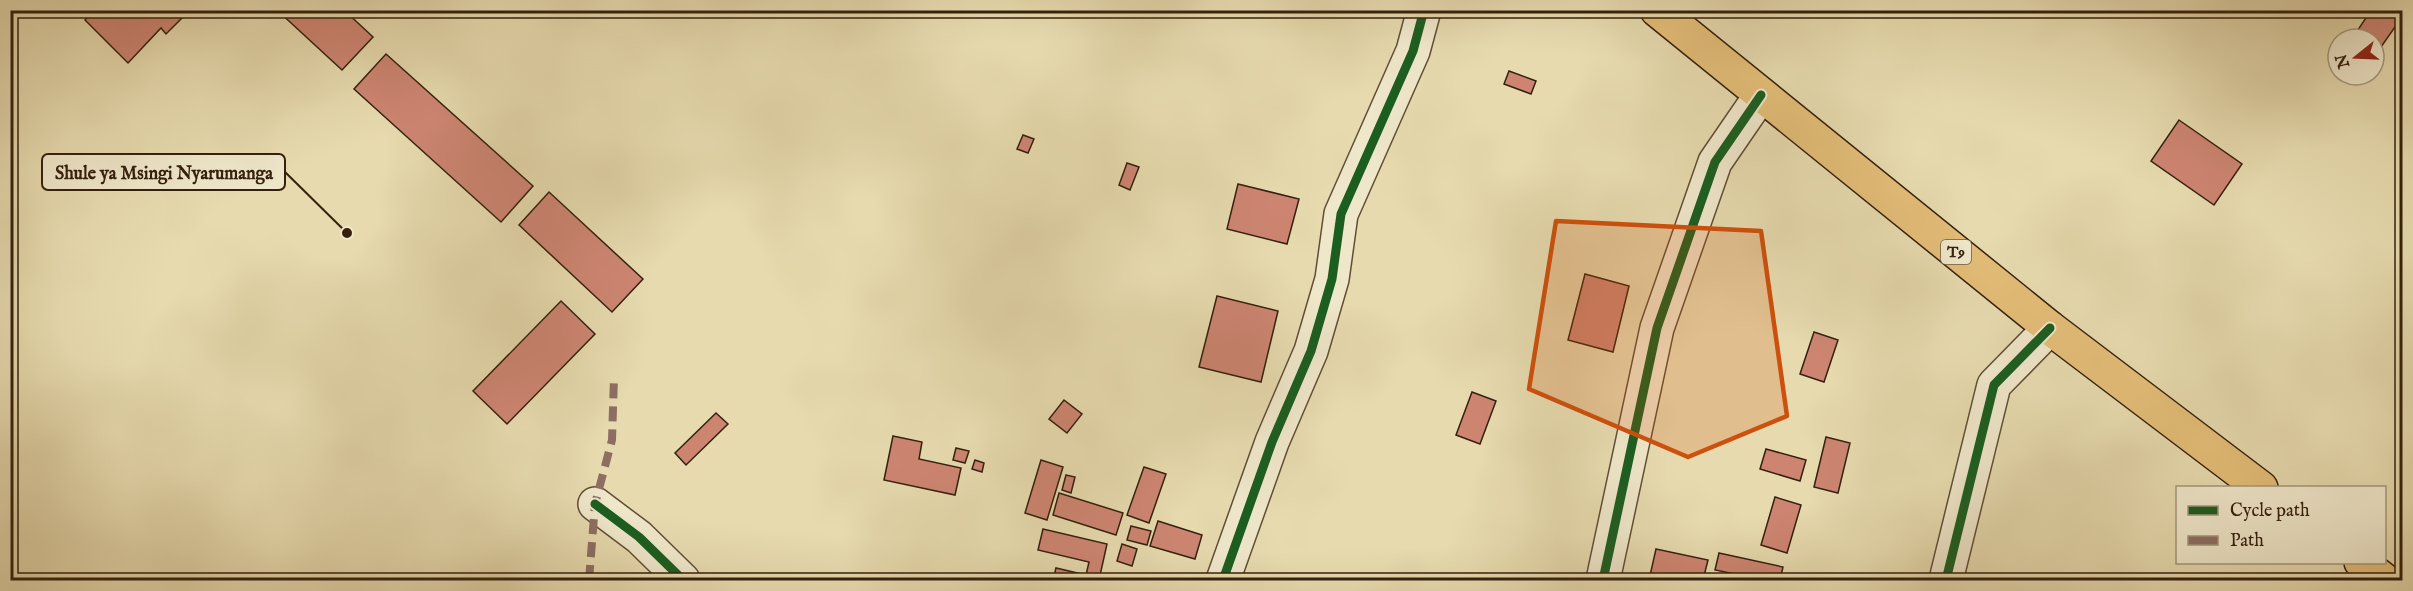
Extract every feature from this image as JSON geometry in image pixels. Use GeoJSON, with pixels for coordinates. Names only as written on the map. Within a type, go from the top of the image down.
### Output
{"type":"FeatureCollection","features":[{"type":"Feature","properties":{"kind":"highway","name":"T9"},"geometry":{"type":"LineString","coordinates":[[1657,10],[2050,328],[2258,486]]}},
{"type":"Feature","properties":{"kind":"highway"},"geometry":{"type":"LineString","coordinates":[[2364,564],[2385,580]]}},
{"type":"Feature","properties":{"kind":"street"},"geometry":{"type":"LineString","coordinates":[[1223,580],[1272,442],[1311,351],[1332,279],[1341,214],[1413,51],[1424,10]]}},
{"type":"Feature","properties":{"kind":"street"},"geometry":{"type":"LineString","coordinates":[[1603,580],[1657,328],[1715,162],[1761,95]]}},
{"type":"Feature","properties":{"kind":"street"},"geometry":{"type":"LineString","coordinates":[[1946,580],[1994,385],[2050,328]]}},
{"type":"Feature","properties":{"kind":"street"},"geometry":{"type":"LineString","coordinates":[[595,504],[639,537],[683,580]]}},
{"type":"Feature","properties":{"kind":"highlighted area"},"geometry":{"type":"Polygon","coordinates":[[[1556,221],[1761,231],[1787,416],[1688,457],[1529,389],[1556,221]]]}},
{"type":"Feature","properties":{"kind":"building"},"geometry":{"type":"Polygon","coordinates":[[[94,10],[180,10],[178,13],[183,17],[166,34],[161,28],[128,63],[85,20],[94,10]]]}},
{"type":"Feature","properties":{"kind":"building"},"geometry":{"type":"Polygon","coordinates":[[[277,10],[344,10],[373,37],[342,70],[277,10]]]}},
{"type":"Feature","properties":{"kind":"building"},"geometry":{"type":"Polygon","coordinates":[[[2371,10],[2393,10],[2402,17],[2386,40],[2386,27],[2360,27],[2371,10]]]}},
{"type":"Feature","properties":{"kind":"building"},"geometry":{"type":"Polygon","coordinates":[[[386,54],[533,186],[501,222],[354,89],[386,54]]]}},
{"type":"Feature","properties":{"kind":"building"},"geometry":{"type":"Polygon","coordinates":[[[1509,71],[1536,81],[1531,94],[1504,84],[1509,71]]]}},
{"type":"Feature","properties":{"kind":"building"},"geometry":{"type":"Polygon","coordinates":[[[2179,120],[2242,164],[2214,205],[2151,161],[2179,120]]]}},
{"type":"Feature","properties":{"kind":"building"},"geometry":{"type":"Polygon","coordinates":[[[1023,135],[1034,139],[1028,153],[1017,149],[1023,135]]]}},
{"type":"Feature","properties":{"kind":"building"},"geometry":{"type":"Polygon","coordinates":[[[1127,163],[1139,167],[1130,190],[1119,185],[1127,163]]]}},
{"type":"Feature","properties":{"kind":"building"},"geometry":{"type":"Polygon","coordinates":[[[1238,184],[1299,199],[1287,244],[1227,229],[1238,184]]]}},
{"type":"Feature","properties":{"kind":"building"},"geometry":{"type":"Polygon","coordinates":[[[549,192],[643,279],[612,312],[519,225],[549,192]]]}},
{"type":"Feature","properties":{"kind":"building"},"geometry":{"type":"Polygon","coordinates":[[[1585,274],[1629,286],[1613,352],[1568,340],[1585,274]]]}},
{"type":"Feature","properties":{"kind":"building"},"geometry":{"type":"Polygon","coordinates":[[[1217,296],[1278,311],[1261,382],[1199,367],[1217,296]]]}},
{"type":"Feature","properties":{"kind":"building"},"geometry":{"type":"Polygon","coordinates":[[[561,301],[595,334],[507,424],[473,391],[561,301]]]}},
{"type":"Feature","properties":{"kind":"building"},"geometry":{"type":"Polygon","coordinates":[[[1814,332],[1838,340],[1824,382],[1800,374],[1814,332]]]}},
{"type":"Feature","properties":{"kind":"building"},"geometry":{"type":"Polygon","coordinates":[[[1472,392],[1496,401],[1480,444],[1456,435],[1472,392]]]}},
{"type":"Feature","properties":{"kind":"building"},"geometry":{"type":"Polygon","coordinates":[[[1064,400],[1082,414],[1067,433],[1049,419],[1064,400]]]}},
{"type":"Feature","properties":{"kind":"building"},"geometry":{"type":"Polygon","coordinates":[[[716,413],[728,424],[686,465],[675,453],[716,413]]]}},
{"type":"Feature","properties":{"kind":"building"},"geometry":{"type":"Polygon","coordinates":[[[893,436],[922,442],[919,459],[961,468],[955,495],[884,480],[893,436]]]}},
{"type":"Feature","properties":{"kind":"building"},"geometry":{"type":"Polygon","coordinates":[[[1826,437],[1850,443],[1838,493],[1814,487],[1826,437]]]}},
{"type":"Feature","properties":{"kind":"building"},"geometry":{"type":"Polygon","coordinates":[[[956,448],[969,451],[965,463],[953,460],[956,448]]]}},
{"type":"Feature","properties":{"kind":"building"},"geometry":{"type":"Polygon","coordinates":[[[1766,449],[1806,460],[1800,481],[1760,469],[1766,449]]]}},
{"type":"Feature","properties":{"kind":"building"},"geometry":{"type":"Polygon","coordinates":[[[975,460],[984,463],[982,472],[972,469],[975,460]]]}},
{"type":"Feature","properties":{"kind":"building"},"geometry":{"type":"Polygon","coordinates":[[[1041,460],[1063,467],[1047,520],[1025,513],[1041,460]]]}},
{"type":"Feature","properties":{"kind":"building"},"geometry":{"type":"Polygon","coordinates":[[[1144,467],[1166,474],[1149,523],[1127,515],[1144,467]]]}},
{"type":"Feature","properties":{"kind":"building"},"geometry":{"type":"Polygon","coordinates":[[[1066,475],[1075,477],[1071,493],[1062,490],[1066,475]]]}},
{"type":"Feature","properties":{"kind":"building"},"geometry":{"type":"Polygon","coordinates":[[[1059,493],[1123,513],[1116,535],[1053,515],[1059,493]]]}},
{"type":"Feature","properties":{"kind":"building"},"geometry":{"type":"Polygon","coordinates":[[[1775,497],[1801,505],[1787,553],[1761,545],[1775,497]]]}},
{"type":"Feature","properties":{"kind":"building"},"geometry":{"type":"Polygon","coordinates":[[[1158,521],[1202,535],[1195,559],[1150,546],[1158,521]]]}},
{"type":"Feature","properties":{"kind":"building"},"geometry":{"type":"Polygon","coordinates":[[[1131,526],[1151,531],[1147,545],[1127,540],[1131,526]]]}},
{"type":"Feature","properties":{"kind":"building"},"geometry":{"type":"Polygon","coordinates":[[[1043,529],[1107,544],[1099,580],[1053,580],[1056,568],[1086,575],[1089,562],[1038,550],[1043,529]]]}},
{"type":"Feature","properties":{"kind":"building"},"geometry":{"type":"Polygon","coordinates":[[[1122,544],[1137,549],[1132,566],[1117,561],[1122,544]]]}},
{"type":"Feature","properties":{"kind":"building"},"geometry":{"type":"Polygon","coordinates":[[[1656,549],[1708,560],[1703,580],[1649,580],[1656,549]]]}},
{"type":"Feature","properties":{"kind":"building"},"geometry":{"type":"Polygon","coordinates":[[[1719,553],[1783,567],[1780,580],[1755,580],[1755,578],[1715,570],[1719,553]]]}},
{"type":"Feature","properties":{"kind":"marked path"},"geometry":{"type":"LineString","coordinates":[[589,580],[595,504],[612,440],[614,377]]}},
{"type":"Feature","properties":{"kind":"cycle path"},"geometry":{"type":"LineString","coordinates":[[1223,580],[1272,442],[1311,351],[1332,279],[1341,214],[1413,51],[1424,10]]}},
{"type":"Feature","properties":{"kind":"cycle path"},"geometry":{"type":"LineString","coordinates":[[1603,580],[1657,328],[1715,162],[1761,95]]}},
{"type":"Feature","properties":{"kind":"cycle path"},"geometry":{"type":"LineString","coordinates":[[1946,580],[1994,385],[2050,328]]}},
{"type":"Feature","properties":{"kind":"cycle path"},"geometry":{"type":"LineString","coordinates":[[595,504],[639,537],[683,580]]}},
{"type":"Feature","properties":{"kind":"place","name":"Shule ya Msingi Nyarumanga"},"geometry":{"type":"Point","coordinates":[347,233]}}]}
